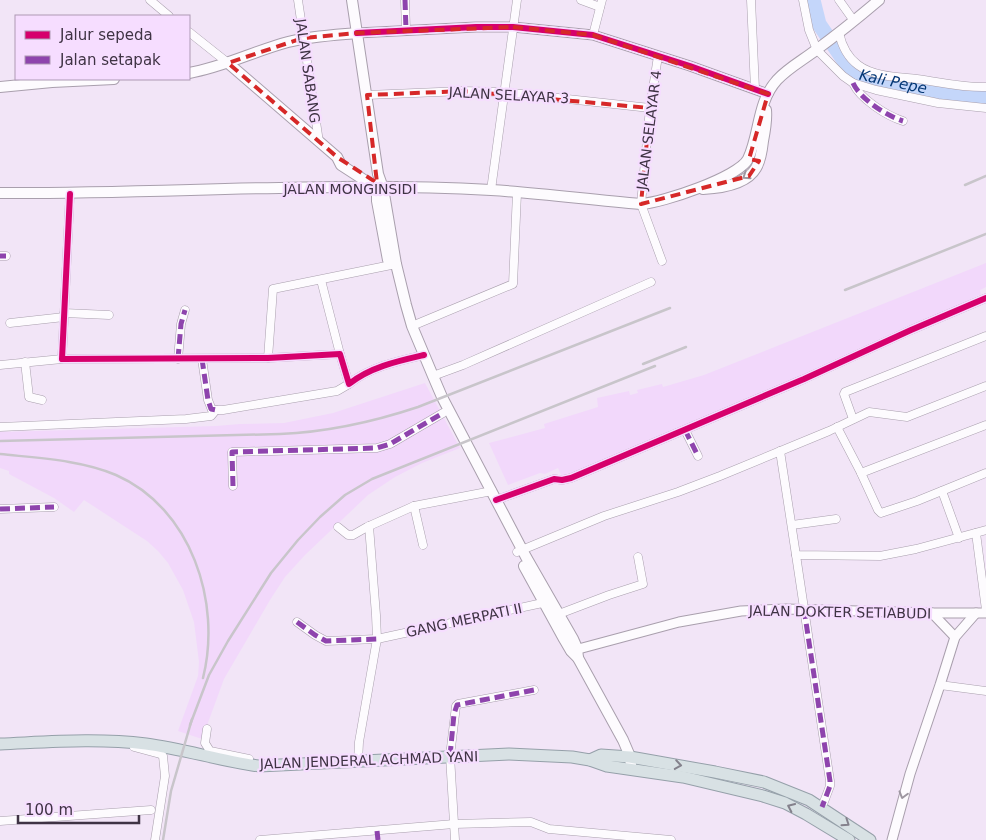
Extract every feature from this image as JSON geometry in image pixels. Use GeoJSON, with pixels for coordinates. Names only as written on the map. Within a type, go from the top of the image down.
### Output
{"type":"FeatureCollection","features":[{"type":"Feature","properties":{"kind":"main road"},"geometry":{"type":"LineString","coordinates":[[352,0],[378,183],[392,264],[406,328],[433,376],[442,398],[520,551],[623,740],[630,757],[632,770]]}},
{"type":"Feature","properties":{"kind":"main road"},"geometry":{"type":"LineString","coordinates":[[767,96],[766,124],[759,162],[748,159],[767,96],[779,78],[838,34],[879,0]]}},
{"type":"Feature","properties":{"kind":"main road"},"geometry":{"type":"LineString","coordinates":[[190,73],[228,63],[286,42],[303,38],[357,33]]}},
{"type":"Feature","properties":{"kind":"main road"},"geometry":{"type":"LineString","coordinates":[[228,63],[338,158],[341,165],[378,183]]}},
{"type":"Feature","properties":{"kind":"main road"},"geometry":{"type":"LineString","coordinates":[[0,87],[93,80]]}},
{"type":"Feature","properties":{"kind":"main road","name":"JALAN MONGINSIDI"},"geometry":{"type":"LineString","coordinates":[[0,193],[70,194],[378,183],[491,190],[641,204],[659,201],[697,189],[738,170],[748,159]]}},
{"type":"Feature","properties":{"kind":"main road","name":"JALAN MONGINSIDI"},"geometry":{"type":"LineString","coordinates":[[697,189],[719,187],[741,180],[753,172],[759,162]]}},
{"type":"Feature","properties":{"kind":"main road"},"geometry":{"type":"LineString","coordinates":[[392,264],[421,356],[443,413],[491,495]]}},
{"type":"Feature","properties":{"kind":"main road"},"geometry":{"type":"LineString","coordinates":[[547,602],[559,614],[575,652]]}},
{"type":"Feature","properties":{"kind":"main road","name":"JALAN JENDERAL ACHMAD YANI"},"geometry":{"type":"LineString","coordinates":[[0,744],[112,740],[148,744],[236,763],[259,766],[450,756],[552,755],[590,760],[602,765],[683,777],[763,796],[785,803],[849,840]]}},
{"type":"Feature","properties":{"kind":"main road","name":"JALAN JENDERAL ACHMAD YANI"},"geometry":{"type":"LineString","coordinates":[[590,760],[601,756],[630,757],[764,782],[822,807],[870,840]]}},
{"type":"Feature","properties":{"kind":"street"},"geometry":{"type":"LineString","coordinates":[[150,0],[168,15]]}},
{"type":"Feature","properties":{"kind":"street","name":"JALAN SABANG"},"geometry":{"type":"LineString","coordinates":[[298,0],[319,142]]}},
{"type":"Feature","properties":{"kind":"street"},"geometry":{"type":"LineString","coordinates":[[405,0],[406,30]]}},
{"type":"Feature","properties":{"kind":"street"},"geometry":{"type":"LineString","coordinates":[[491,190],[517,0]]}},
{"type":"Feature","properties":{"kind":"street"},"geometry":{"type":"LineString","coordinates":[[581,0],[601,3],[593,36]]}},
{"type":"Feature","properties":{"kind":"street"},"geometry":{"type":"LineString","coordinates":[[751,0],[755,89]]}},
{"type":"Feature","properties":{"kind":"street"},"geometry":{"type":"LineString","coordinates":[[803,0],[809,30],[819,48],[843,76],[853,83],[876,90],[938,103],[986,108]]}},
{"type":"Feature","properties":{"kind":"street"},"geometry":{"type":"LineString","coordinates":[[839,0],[854,21]]}},
{"type":"Feature","properties":{"kind":"street"},"geometry":{"type":"LineString","coordinates":[[357,33],[513,27],[593,36],[755,89],[767,96]]}},
{"type":"Feature","properties":{"kind":"street"},"geometry":{"type":"LineString","coordinates":[[190,33],[228,63]]}},
{"type":"Feature","properties":{"kind":"street"},"geometry":{"type":"LineString","coordinates":[[838,34],[848,55],[860,66],[870,71],[906,79],[986,87]]}},
{"type":"Feature","properties":{"kind":"street","name":"JALAN SELAYAR 4"},"geometry":{"type":"LineString","coordinates":[[641,204],[650,108],[658,56]]}},
{"type":"Feature","properties":{"kind":"street"},"geometry":{"type":"LineString","coordinates":[[853,83],[867,100],[891,116],[903,121]]}},
{"type":"Feature","properties":{"kind":"street","name":"JALAN SELAYAR 3"},"geometry":{"type":"LineString","coordinates":[[367,95],[463,91],[504,92],[650,108]]}},
{"type":"Feature","properties":{"kind":"street"},"geometry":{"type":"LineString","coordinates":[[412,326],[513,284],[517,193]]}},
{"type":"Feature","properties":{"kind":"street"},"geometry":{"type":"LineString","coordinates":[[62,359],[70,194]]}},
{"type":"Feature","properties":{"kind":"street"},"geometry":{"type":"LineString","coordinates":[[641,204],[662,261]]}},
{"type":"Feature","properties":{"kind":"street"},"geometry":{"type":"LineString","coordinates":[[268,358],[272,291],[276,288],[392,264]]}},
{"type":"Feature","properties":{"kind":"street"},"geometry":{"type":"LineString","coordinates":[[321,280],[349,384]]}},
{"type":"Feature","properties":{"kind":"street"},"geometry":{"type":"LineString","coordinates":[[433,376],[463,365],[651,282]]}},
{"type":"Feature","properties":{"kind":"street"},"geometry":{"type":"LineString","coordinates":[[338,527],[351,536],[414,506],[491,495],[554,479],[569,479],[986,298]]}},
{"type":"Feature","properties":{"kind":"street"},"geometry":{"type":"LineString","coordinates":[[178,359],[185,310]]}},
{"type":"Feature","properties":{"kind":"street"},"geometry":{"type":"LineString","coordinates":[[10,323],[64,315],[109,315]]}},
{"type":"Feature","properties":{"kind":"street"},"geometry":{"type":"LineString","coordinates":[[853,419],[844,394],[845,392],[986,336]]}},
{"type":"Feature","properties":{"kind":"street"},"geometry":{"type":"LineString","coordinates":[[0,365],[62,359],[268,358],[340,354]]}},
{"type":"Feature","properties":{"kind":"street"},"geometry":{"type":"LineString","coordinates":[[202,358],[208,400],[211,409],[216,410],[337,391],[378,368],[421,356]]}},
{"type":"Feature","properties":{"kind":"street"},"geometry":{"type":"LineString","coordinates":[[25,362],[29,397],[42,400]]}},
{"type":"Feature","properties":{"kind":"street"},"geometry":{"type":"LineString","coordinates":[[520,551],[604,516],[678,492],[780,451],[869,412],[907,417],[986,386]]}},
{"type":"Feature","properties":{"kind":"street"},"geometry":{"type":"LineString","coordinates":[[0,426],[186,420],[210,416],[216,410]]}},
{"type":"Feature","properties":{"kind":"street"},"geometry":{"type":"LineString","coordinates":[[233,486],[232,452],[377,448],[390,444],[443,413]]}},
{"type":"Feature","properties":{"kind":"street"},"geometry":{"type":"LineString","coordinates":[[861,473],[986,425]]}},
{"type":"Feature","properties":{"kind":"street"},"geometry":{"type":"LineString","coordinates":[[837,427],[881,513],[917,501],[986,473]]}},
{"type":"Feature","properties":{"kind":"street"},"geometry":{"type":"LineString","coordinates":[[685,430],[698,456]]}},
{"type":"Feature","properties":{"kind":"street"},"geometry":{"type":"LineString","coordinates":[[780,451],[830,782],[822,807]]}},
{"type":"Feature","properties":{"kind":"street"},"geometry":{"type":"LineString","coordinates":[[942,491],[959,538]]}},
{"type":"Feature","properties":{"kind":"street"},"geometry":{"type":"LineString","coordinates":[[414,506],[423,545]]}},
{"type":"Feature","properties":{"kind":"street"},"geometry":{"type":"LineString","coordinates":[[0,509],[54,507]]}},
{"type":"Feature","properties":{"kind":"street"},"geometry":{"type":"LineString","coordinates":[[792,525],[836,519]]}},
{"type":"Feature","properties":{"kind":"street"},"geometry":{"type":"LineString","coordinates":[[358,762],[359,742],[376,639],[369,526]]}},
{"type":"Feature","properties":{"kind":"street"},"geometry":{"type":"LineString","coordinates":[[796,555],[880,556],[916,549],[986,530]]}},
{"type":"Feature","properties":{"kind":"street"},"geometry":{"type":"LineString","coordinates":[[976,533],[986,612]]}},
{"type":"Feature","properties":{"kind":"street"},"geometry":{"type":"LineString","coordinates":[[559,614],[643,584],[638,557]]}},
{"type":"Feature","properties":{"kind":"street","name":"GANG MERPATI II"},"geometry":{"type":"LineString","coordinates":[[297,622],[314,636],[326,641],[376,639],[547,602]]}},
{"type":"Feature","properties":{"kind":"street","name":"JALAN DOKTER SETIABUDI"},"geometry":{"type":"LineString","coordinates":[[575,652],[706,616],[741,611],[804,609],[932,613],[986,612]]}},
{"type":"Feature","properties":{"kind":"street"},"geometry":{"type":"LineString","coordinates":[[932,613],[955,637]]}},
{"type":"Feature","properties":{"kind":"street"},"geometry":{"type":"LineString","coordinates":[[892,840],[910,774],[955,637],[976,613]]}},
{"type":"Feature","properties":{"kind":"street"},"geometry":{"type":"LineString","coordinates":[[940,685],[986,691]]}},
{"type":"Feature","properties":{"kind":"street"},"geometry":{"type":"LineString","coordinates":[[455,840],[450,756],[454,714],[457,705],[534,690]]}},
{"type":"Feature","properties":{"kind":"street"},"geometry":{"type":"LineString","coordinates":[[207,729],[205,743],[210,751],[249,759],[259,766]]}},
{"type":"Feature","properties":{"kind":"street"},"geometry":{"type":"LineString","coordinates":[[112,740],[163,756],[165,776],[155,840]]}},
{"type":"Feature","properties":{"kind":"street"},"geometry":{"type":"LineString","coordinates":[[0,821],[151,810]]}},
{"type":"Feature","properties":{"kind":"street"},"geometry":{"type":"LineString","coordinates":[[260,840],[454,824],[531,822],[549,829],[671,840]]}},
{"type":"Feature","properties":{"kind":"street"},"geometry":{"type":"LineString","coordinates":[[377,831],[378,840]]}},
{"type":"Feature","properties":{"kind":"highlighted area"},"geometry":{"type":"Polygon","coordinates":[[[513,27],[593,35],[768,94],[749,159],[759,161],[749,176],[641,204],[650,108],[463,91],[367,95],[377,183],[337,157],[228,63],[303,38],[357,33],[513,27]]]}},
{"type":"Feature","properties":{"kind":"shaded area"},"geometry":{"type":"Polygon","coordinates":[[[986,263],[986,287],[980,290],[981,294],[930,320],[803,377],[563,479],[558,468],[508,485],[489,443],[545,428],[544,424],[598,407],[597,398],[629,391],[630,395],[638,393],[637,390],[662,384],[663,387],[704,375],[986,263]]]}},
{"type":"Feature","properties":{"kind":"shaded area"},"geometry":{"type":"Polygon","coordinates":[[[425,383],[460,448],[422,463],[395,477],[368,495],[305,555],[285,577],[224,679],[202,739],[178,731],[198,676],[199,662],[194,622],[183,590],[168,563],[147,541],[84,500],[74,512],[54,498],[9,474],[9,471],[0,468],[0,432],[284,423],[333,413],[425,383]]]}},
{"type":"Feature","properties":{"kind":"waterway","name":"Kali Pepe"},"geometry":{"type":"LineString","coordinates":[[813,0],[819,24],[845,62],[856,74],[956,95],[986,97]]}},
{"type":"Feature","properties":{"kind":"railway"},"geometry":{"type":"LineString","coordinates":[[965,185],[986,176]]}},
{"type":"Feature","properties":{"kind":"railway"},"geometry":{"type":"LineString","coordinates":[[845,290],[986,234]]}},
{"type":"Feature","properties":{"kind":"railway"},"geometry":{"type":"LineString","coordinates":[[0,441],[280,434],[350,425],[418,407],[670,308]]}},
{"type":"Feature","properties":{"kind":"railway"},"geometry":{"type":"LineString","coordinates":[[643,364],[686,347]]}},
{"type":"Feature","properties":{"kind":"railway"},"geometry":{"type":"LineString","coordinates":[[190,725],[209,675],[271,573],[298,540],[345,495],[372,479],[655,366]]}},
{"type":"Feature","properties":{"kind":"railway"},"geometry":{"type":"LineString","coordinates":[[0,454],[59,460],[103,470],[142,490],[164,510],[181,534],[195,560],[204,589],[208,619],[208,649],[203,678]]}},
{"type":"Feature","properties":{"kind":"railway"},"geometry":{"type":"LineString","coordinates":[[163,840],[171,791],[192,719]]}},
{"type":"Feature","properties":{"kind":"marked path"},"geometry":{"type":"LineString","coordinates":[[405,0],[406,30]]}},
{"type":"Feature","properties":{"kind":"marked path"},"geometry":{"type":"LineString","coordinates":[[853,83],[868,101],[889,115],[903,121]]}},
{"type":"Feature","properties":{"kind":"marked path"},"geometry":{"type":"LineString","coordinates":[[0,256],[6,256]]}},
{"type":"Feature","properties":{"kind":"marked path"},"geometry":{"type":"LineString","coordinates":[[178,359],[181,324],[185,310]]}},
{"type":"Feature","properties":{"kind":"marked path"},"geometry":{"type":"LineString","coordinates":[[202,359],[208,400],[211,409],[216,410]]}},
{"type":"Feature","properties":{"kind":"marked path"},"geometry":{"type":"LineString","coordinates":[[233,486],[232,452],[377,448],[390,444],[443,413]]}},
{"type":"Feature","properties":{"kind":"marked path"},"geometry":{"type":"LineString","coordinates":[[685,430],[698,456]]}},
{"type":"Feature","properties":{"kind":"marked path"},"geometry":{"type":"LineString","coordinates":[[0,509],[54,507]]}},
{"type":"Feature","properties":{"kind":"marked path"},"geometry":{"type":"LineString","coordinates":[[804,609],[830,781],[822,807]]}},
{"type":"Feature","properties":{"kind":"marked path"},"geometry":{"type":"LineString","coordinates":[[297,622],[326,641],[377,639]]}},
{"type":"Feature","properties":{"kind":"marked path"},"geometry":{"type":"LineString","coordinates":[[450,756],[454,714],[457,705],[534,690]]}},
{"type":"Feature","properties":{"kind":"marked path"},"geometry":{"type":"LineString","coordinates":[[377,831],[378,840]]}},
{"type":"Feature","properties":{"kind":"cycle path"},"geometry":{"type":"LineString","coordinates":[[357,33],[513,27],[593,35],[690,66],[768,94]]}},
{"type":"Feature","properties":{"kind":"cycle path"},"geometry":{"type":"LineString","coordinates":[[70,194],[62,359],[268,358],[340,354],[349,384],[375,369],[394,362],[424,355]]}},
{"type":"Feature","properties":{"kind":"cycle path"},"geometry":{"type":"LineString","coordinates":[[496,500],[554,479],[571,478],[804,379],[986,298]]}}]}
